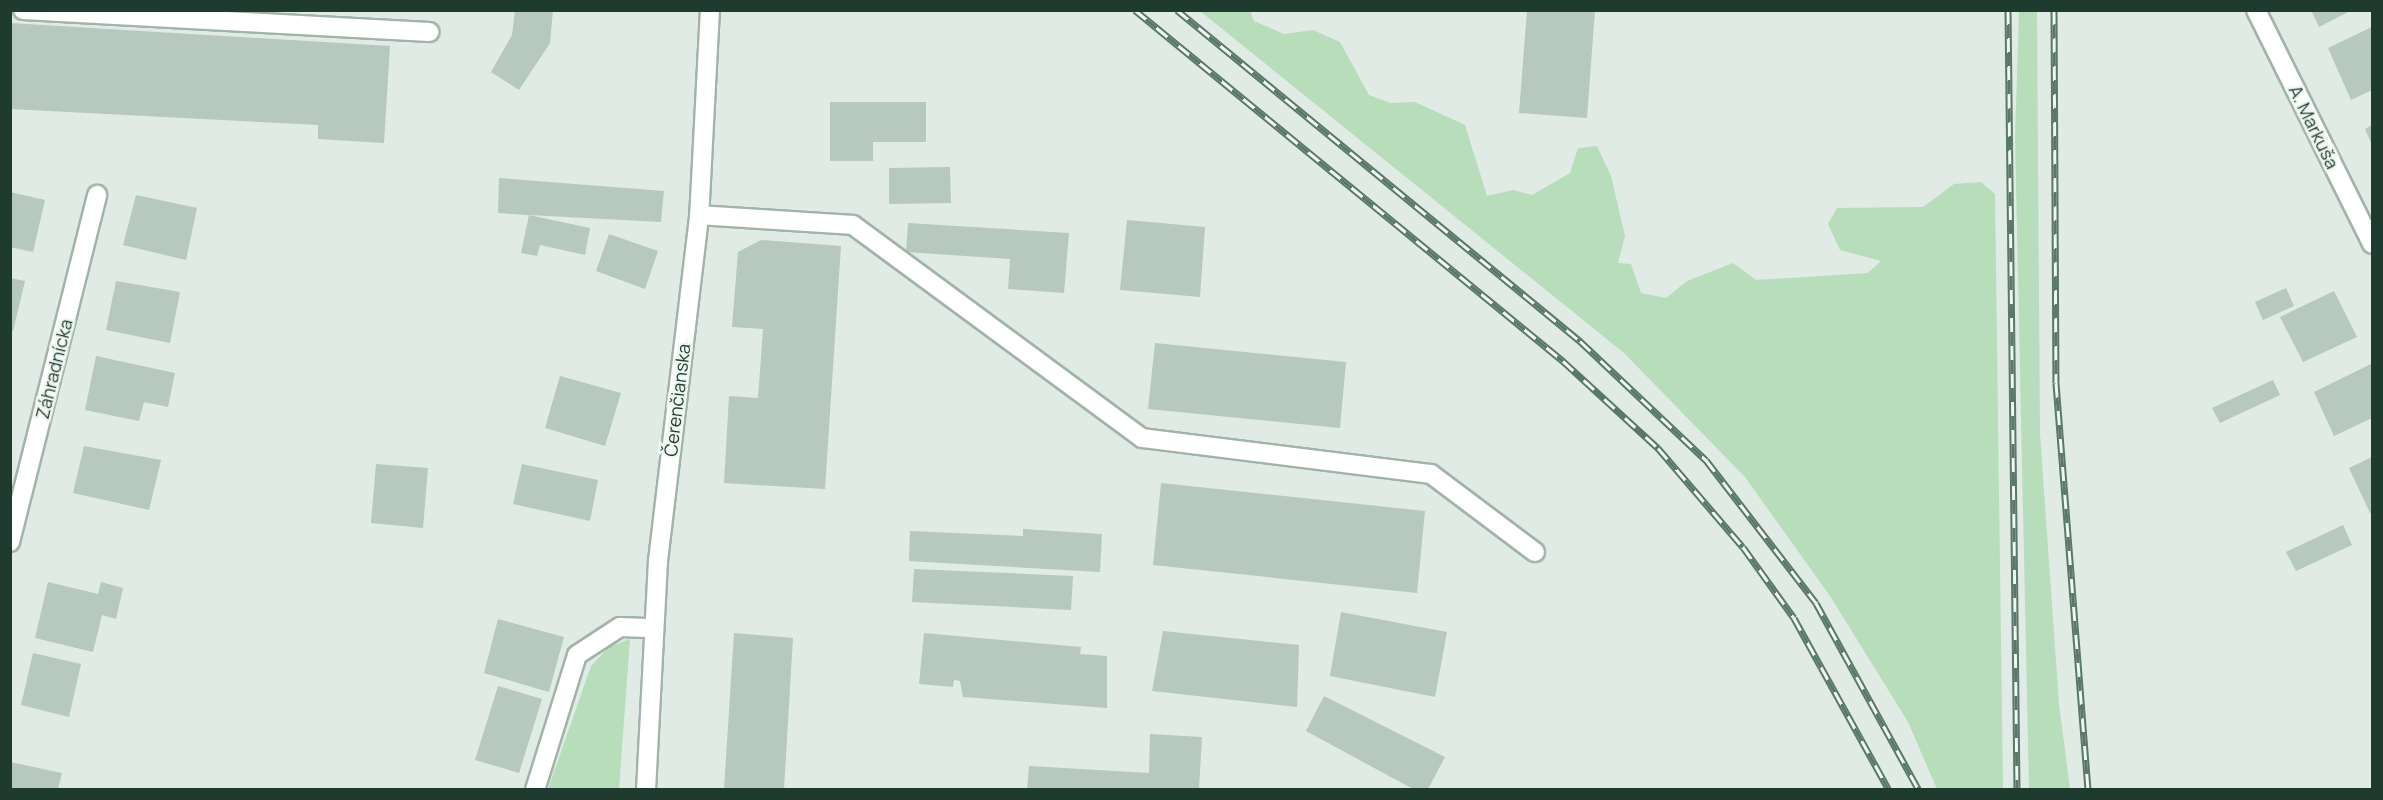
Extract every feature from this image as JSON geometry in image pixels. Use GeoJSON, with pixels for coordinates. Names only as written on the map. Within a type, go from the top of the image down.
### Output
{"type":"FeatureCollection","features":[{"type":"Feature","properties":{"kind":"street"},"geometry":{"type":"LineString","coordinates":[[23,10],[322,18],[429,32]]}},
{"type":"Feature","properties":{"kind":"street","name":"Čerenčianska"},"geometry":{"type":"LineString","coordinates":[[646,789],[654,628],[699,215],[710,10]]}},
{"type":"Feature","properties":{"kind":"street","name":"A. Markuša"},"geometry":{"type":"LineString","coordinates":[[2256,10],[2373,244]]}},
{"type":"Feature","properties":{"kind":"street","name":"Záhradnícka"},"geometry":{"type":"LineString","coordinates":[[10,542],[97,195]]}},
{"type":"Feature","properties":{"kind":"street"},"geometry":{"type":"LineString","coordinates":[[699,215],[853,225],[1142,438],[1431,474],[1535,552]]}},
{"type":"Feature","properties":{"kind":"street"},"geometry":{"type":"LineString","coordinates":[[535,789],[577,655],[620,627],[654,628]]}},
{"type":"Feature","properties":{"kind":"green space"},"geometry":{"type":"Polygon","coordinates":[[[1200,11],[1250,11],[1254,21],[1284,34],[1313,30],[1340,42],[1369,95],[1390,103],[1415,102],[1465,125],[1487,196],[1513,190],[1532,195],[1570,173],[1578,148],[1597,146],[1611,176],[1625,236],[1618,263],[1631,264],[1641,293],[1666,298],[1687,281],[1733,263],[1756,280],[1868,273],[1881,261],[1840,250],[1828,224],[1837,208],[1923,207],[1954,184],[1981,182],[1995,194],[2003,789],[1937,789],[1908,722],[1830,596],[1745,477],[1624,353],[1200,11]]]}},
{"type":"Feature","properties":{"kind":"green space"},"geometry":{"type":"Polygon","coordinates":[[[2019,11],[2037,11],[2040,434],[2059,704],[2070,789],[2029,789],[2015,138],[2019,11]]]}},
{"type":"Feature","properties":{"kind":"green space"},"geometry":{"type":"Polygon","coordinates":[[[630,639],[619,789],[548,789],[591,666],[609,647],[630,639]]]}},
{"type":"Feature","properties":{"kind":"building"},"geometry":{"type":"Polygon","coordinates":[[[515,10],[553,10],[550,43],[519,90],[491,72],[512,35],[515,10]]]}},
{"type":"Feature","properties":{"kind":"building"},"geometry":{"type":"Polygon","coordinates":[[[1527,10],[1595,10],[1587,118],[1519,113],[1527,10]]]}},
{"type":"Feature","properties":{"kind":"building"},"geometry":{"type":"Polygon","coordinates":[[[2311,10],[2352,10],[2319,27],[2311,10]]]}},
{"type":"Feature","properties":{"kind":"building"},"geometry":{"type":"Polygon","coordinates":[[[10,23],[390,46],[384,143],[318,139],[318,125],[10,109],[10,23]]]}},
{"type":"Feature","properties":{"kind":"building"},"geometry":{"type":"Polygon","coordinates":[[[2372,27],[2372,90],[2351,100],[2328,48],[2372,27]]]}},
{"type":"Feature","properties":{"kind":"building"},"geometry":{"type":"Polygon","coordinates":[[[830,102],[926,102],[926,142],[873,142],[873,161],[830,161],[830,102]]]}},
{"type":"Feature","properties":{"kind":"building"},"geometry":{"type":"Polygon","coordinates":[[[2372,125],[2372,145],[2365,129],[2372,125]]]}},
{"type":"Feature","properties":{"kind":"building"},"geometry":{"type":"Polygon","coordinates":[[[950,167],[951,203],[889,204],[889,168],[950,167]]]}},
{"type":"Feature","properties":{"kind":"building"},"geometry":{"type":"Polygon","coordinates":[[[499,178],[664,191],[661,222],[498,213],[499,178]]]}},
{"type":"Feature","properties":{"kind":"building"},"geometry":{"type":"Polygon","coordinates":[[[10,192],[45,200],[33,252],[10,247],[10,192]]]}},
{"type":"Feature","properties":{"kind":"building"},"geometry":{"type":"Polygon","coordinates":[[[136,195],[197,208],[186,260],[123,245],[136,195]]]}},
{"type":"Feature","properties":{"kind":"building"},"geometry":{"type":"Polygon","coordinates":[[[529,215],[590,228],[585,255],[540,245],[537,256],[521,253],[529,215]]]}},
{"type":"Feature","properties":{"kind":"building"},"geometry":{"type":"Polygon","coordinates":[[[1127,220],[1205,227],[1200,297],[1120,290],[1127,220]]]}},
{"type":"Feature","properties":{"kind":"building"},"geometry":{"type":"Polygon","coordinates":[[[908,223],[1069,233],[1064,293],[1008,289],[1010,259],[906,252],[908,223]]]}},
{"type":"Feature","properties":{"kind":"building"},"geometry":{"type":"Polygon","coordinates":[[[609,234],[658,251],[645,289],[596,271],[609,234]]]}},
{"type":"Feature","properties":{"kind":"building"},"geometry":{"type":"Polygon","coordinates":[[[761,240],[841,246],[825,489],[724,483],[729,396],[758,398],[763,329],[732,327],[738,252],[761,240]]]}},
{"type":"Feature","properties":{"kind":"building"},"geometry":{"type":"Polygon","coordinates":[[[10,278],[25,281],[13,331],[10,330],[10,278]]]}},
{"type":"Feature","properties":{"kind":"building"},"geometry":{"type":"Polygon","coordinates":[[[116,281],[180,292],[170,343],[106,330],[116,281]]]}},
{"type":"Feature","properties":{"kind":"building"},"geometry":{"type":"Polygon","coordinates":[[[2286,288],[2294,306],[2263,320],[2255,302],[2286,288]]]}},
{"type":"Feature","properties":{"kind":"building"},"geometry":{"type":"Polygon","coordinates":[[[2334,291],[2357,337],[2303,362],[2280,317],[2334,291]]]}},
{"type":"Feature","properties":{"kind":"building"},"geometry":{"type":"Polygon","coordinates":[[[1155,343],[1346,362],[1340,428],[1148,409],[1155,343]]]}},
{"type":"Feature","properties":{"kind":"building"},"geometry":{"type":"Polygon","coordinates":[[[96,356],[175,373],[168,407],[144,402],[139,421],[85,410],[96,356]]]}},
{"type":"Feature","properties":{"kind":"building"},"geometry":{"type":"Polygon","coordinates":[[[2371,364],[2372,418],[2334,436],[2314,392],[2371,364]]]}},
{"type":"Feature","properties":{"kind":"building"},"geometry":{"type":"Polygon","coordinates":[[[560,376],[621,393],[605,446],[545,428],[560,376]]]}},
{"type":"Feature","properties":{"kind":"building"},"geometry":{"type":"Polygon","coordinates":[[[2273,380],[2280,395],[2220,423],[2212,408],[2273,380]]]}},
{"type":"Feature","properties":{"kind":"building"},"geometry":{"type":"Polygon","coordinates":[[[84,446],[161,460],[149,510],[73,493],[84,446]]]}},
{"type":"Feature","properties":{"kind":"building"},"geometry":{"type":"Polygon","coordinates":[[[2372,457],[2372,512],[2370,513],[2349,468],[2372,457]]]}},
{"type":"Feature","properties":{"kind":"building"},"geometry":{"type":"Polygon","coordinates":[[[376,464],[428,468],[423,528],[371,523],[376,464]]]}},
{"type":"Feature","properties":{"kind":"building"},"geometry":{"type":"Polygon","coordinates":[[[522,464],[598,480],[590,521],[513,504],[522,464]]]}},
{"type":"Feature","properties":{"kind":"building"},"geometry":{"type":"Polygon","coordinates":[[[1161,483],[1425,511],[1417,593],[1153,565],[1161,483]]]}},
{"type":"Feature","properties":{"kind":"building"},"geometry":{"type":"Polygon","coordinates":[[[2343,525],[2352,545],[2296,571],[2286,552],[2343,525]]]}},
{"type":"Feature","properties":{"kind":"building"},"geometry":{"type":"Polygon","coordinates":[[[1023,529],[1102,534],[1100,572],[909,561],[910,531],[1023,536],[1023,529]]]}},
{"type":"Feature","properties":{"kind":"building"},"geometry":{"type":"Polygon","coordinates":[[[914,569],[1073,576],[1071,610],[912,602],[914,569]]]}},
{"type":"Feature","properties":{"kind":"building"},"geometry":{"type":"Polygon","coordinates":[[[48,582],[98,594],[101,582],[123,588],[116,619],[102,615],[93,652],[35,638],[48,582]]]}},
{"type":"Feature","properties":{"kind":"building"},"geometry":{"type":"Polygon","coordinates":[[[1341,612],[1447,632],[1435,697],[1330,676],[1341,612]]]}},
{"type":"Feature","properties":{"kind":"building"},"geometry":{"type":"Polygon","coordinates":[[[498,619],[564,637],[549,692],[484,673],[498,619]]]}},
{"type":"Feature","properties":{"kind":"building"},"geometry":{"type":"Polygon","coordinates":[[[1163,631],[1299,645],[1297,707],[1152,691],[1163,631]]]}},
{"type":"Feature","properties":{"kind":"building"},"geometry":{"type":"Polygon","coordinates":[[[734,633],[793,638],[784,789],[724,789],[734,633]]]}},
{"type":"Feature","properties":{"kind":"building"},"geometry":{"type":"Polygon","coordinates":[[[924,633],[1081,647],[1080,654],[1107,656],[1107,708],[963,697],[960,681],[954,680],[953,687],[919,684],[924,633]]]}},
{"type":"Feature","properties":{"kind":"building"},"geometry":{"type":"Polygon","coordinates":[[[33,653],[81,664],[69,717],[21,705],[33,653]]]}},
{"type":"Feature","properties":{"kind":"building"},"geometry":{"type":"Polygon","coordinates":[[[498,686],[542,699],[519,773],[475,760],[498,686]]]}},
{"type":"Feature","properties":{"kind":"building"},"geometry":{"type":"Polygon","coordinates":[[[1324,696],[1445,757],[1428,789],[1413,789],[1306,731],[1324,696]]]}},
{"type":"Feature","properties":{"kind":"building"},"geometry":{"type":"Polygon","coordinates":[[[1150,734],[1202,737],[1199,789],[1027,789],[1029,766],[1149,773],[1150,734]]]}},
{"type":"Feature","properties":{"kind":"building"},"geometry":{"type":"Polygon","coordinates":[[[10,762],[62,773],[58,789],[10,789],[10,762]]]}},
{"type":"Feature","properties":{"kind":"railway"},"geometry":{"type":"LineString","coordinates":[[1135,10],[1563,361],[1658,448],[1743,547],[1794,618],[1889,790]]}},
{"type":"Feature","properties":{"kind":"railway"},"geometry":{"type":"LineString","coordinates":[[1177,10],[1580,341],[1706,460],[1816,603],[1919,790]]}},
{"type":"Feature","properties":{"kind":"railway"},"geometry":{"type":"LineString","coordinates":[[2008,10],[2017,790]]}},
{"type":"Feature","properties":{"kind":"railway"},"geometry":{"type":"LineString","coordinates":[[2054,10],[2056,383],[2088,790]]}}]}
